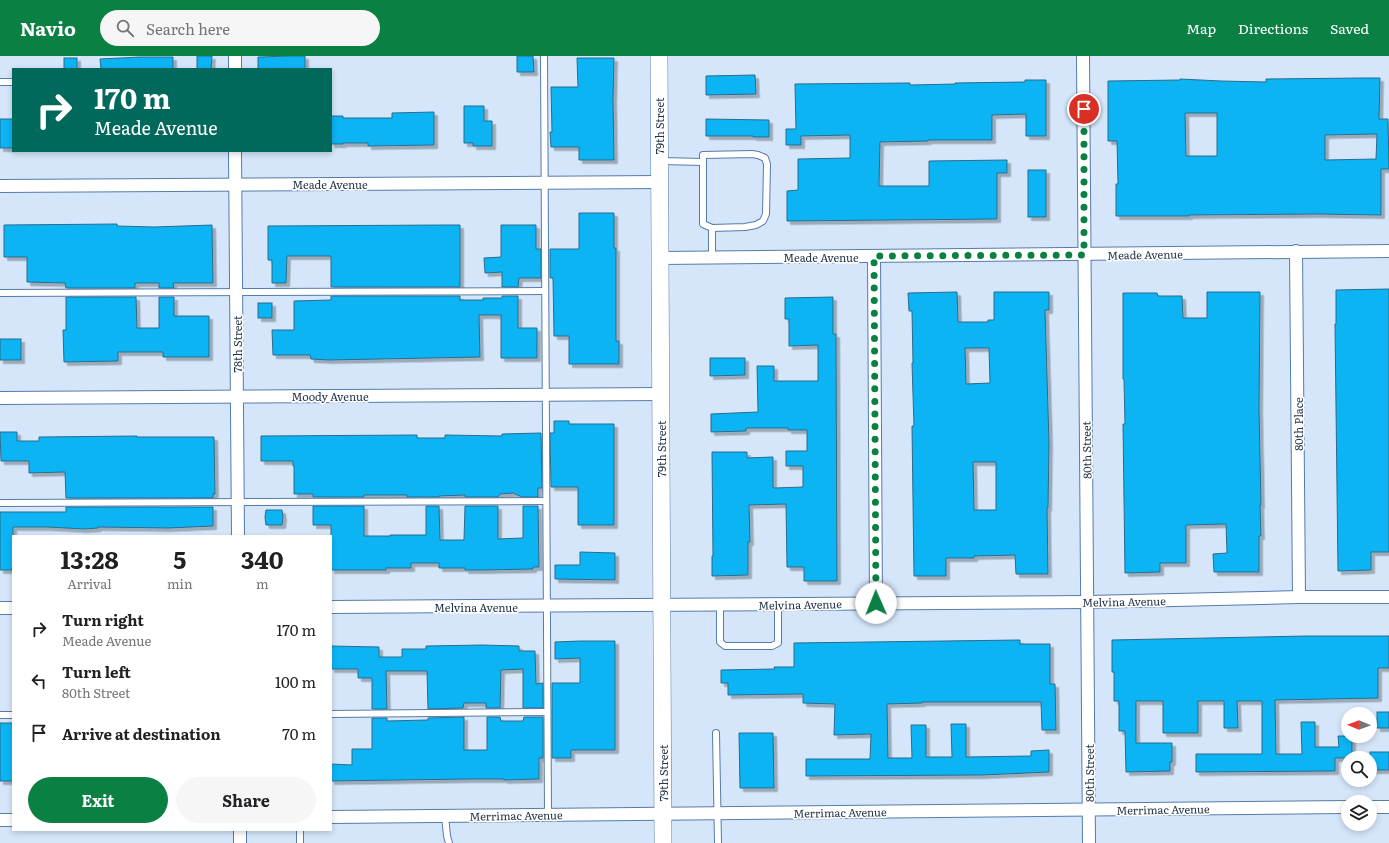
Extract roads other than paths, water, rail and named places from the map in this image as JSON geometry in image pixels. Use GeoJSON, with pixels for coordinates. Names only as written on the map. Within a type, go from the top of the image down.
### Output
{"type":"FeatureCollection","features":[{"type":"Feature","properties":{"kind":"main road","name":"79th Street"},"geometry":{"type":"LineString","coordinates":[[659,56],[664,843]]}},
{"type":"Feature","properties":{"kind":"street"},"geometry":{"type":"LineString","coordinates":[[234,56],[235,68]]}},
{"type":"Feature","properties":{"kind":"street","name":"80th Street"},"geometry":{"type":"LineString","coordinates":[[1083,56],[1089,843]]}},
{"type":"Feature","properties":{"kind":"street","name":"78th Street"},"geometry":{"type":"LineString","coordinates":[[235,152],[238,535]]}},
{"type":"Feature","properties":{"kind":"street","name":"Meade Avenue"},"geometry":{"type":"LineString","coordinates":[[0,186],[660,182]]}},
{"type":"Feature","properties":{"kind":"street","name":"Meade Avenue"},"geometry":{"type":"LineString","coordinates":[[660,258],[1084,255],[1389,250]]}},
{"type":"Feature","properties":{"kind":"street","name":"80th Place"},"geometry":{"type":"LineString","coordinates":[[1296,252],[1299,597]]}},
{"type":"Feature","properties":{"kind":"street"},"geometry":{"type":"LineString","coordinates":[[874,256],[876,603]]}},
{"type":"Feature","properties":{"kind":"street","name":"Moody Avenue"},"geometry":{"type":"LineString","coordinates":[[0,398],[661,394]]}},
{"type":"Feature","properties":{"kind":"street","name":"Melvina Avenue"},"geometry":{"type":"LineString","coordinates":[[332,607],[1088,602],[1299,597],[1389,597]]}},
{"type":"Feature","properties":{"kind":"street"},"geometry":{"type":"LineString","coordinates":[[0,608],[12,608]]}},
{"type":"Feature","properties":{"kind":"street","name":"Merrimac Avenue"},"geometry":{"type":"LineString","coordinates":[[332,817],[1341,807]]}},
{"type":"Feature","properties":{"kind":"street"},"geometry":{"type":"LineString","coordinates":[[1377,807],[1389,807]]}},
{"type":"Feature","properties":{"kind":"street"},"geometry":{"type":"LineString","coordinates":[[0,820],[12,820]]}},
{"type":"Feature","properties":{"kind":"street"},"geometry":{"type":"LineString","coordinates":[[240,831],[240,843]]}},
{"type":"Feature","properties":{"kind":"lane"},"geometry":{"type":"LineString","coordinates":[[544,56],[548,815]]}},
{"type":"Feature","properties":{"kind":"lane"},"geometry":{"type":"LineString","coordinates":[[0,82],[12,82]]}},
{"type":"Feature","properties":{"kind":"lane"},"geometry":{"type":"LineString","coordinates":[[703,155],[758,155],[765,158],[767,164],[766,214],[763,221],[756,225],[745,227],[712,228],[703,224],[703,162],[703,155]]}},
{"type":"Feature","properties":{"kind":"lane"},"geometry":{"type":"LineString","coordinates":[[659,161],[703,162]]}},
{"type":"Feature","properties":{"kind":"lane"},"geometry":{"type":"LineString","coordinates":[[712,228],[712,258]]}},
{"type":"Feature","properties":{"kind":"lane"},"geometry":{"type":"LineString","coordinates":[[0,293],[546,292]]}},
{"type":"Feature","properties":{"kind":"lane"},"geometry":{"type":"LineString","coordinates":[[0,503],[546,501]]}},
{"type":"Feature","properties":{"kind":"lane"},"geometry":{"type":"LineString","coordinates":[[720,605],[720,642],[725,646],[772,646],[778,643],[778,604]]}},
{"type":"Feature","properties":{"kind":"lane"},"geometry":{"type":"LineString","coordinates":[[332,714],[547,712]]}},
{"type":"Feature","properties":{"kind":"lane"},"geometry":{"type":"LineString","coordinates":[[0,715],[12,715]]}},
{"type":"Feature","properties":{"kind":"lane"},"geometry":{"type":"LineString","coordinates":[[716,733],[718,843]]}},
{"type":"Feature","properties":{"kind":"lane"},"geometry":{"type":"LineString","coordinates":[[446,816],[447,836],[449,843]]}},
{"type":"Feature","properties":{"kind":"lane"},"geometry":{"type":"LineString","coordinates":[[300,831],[300,843]]}}]}
